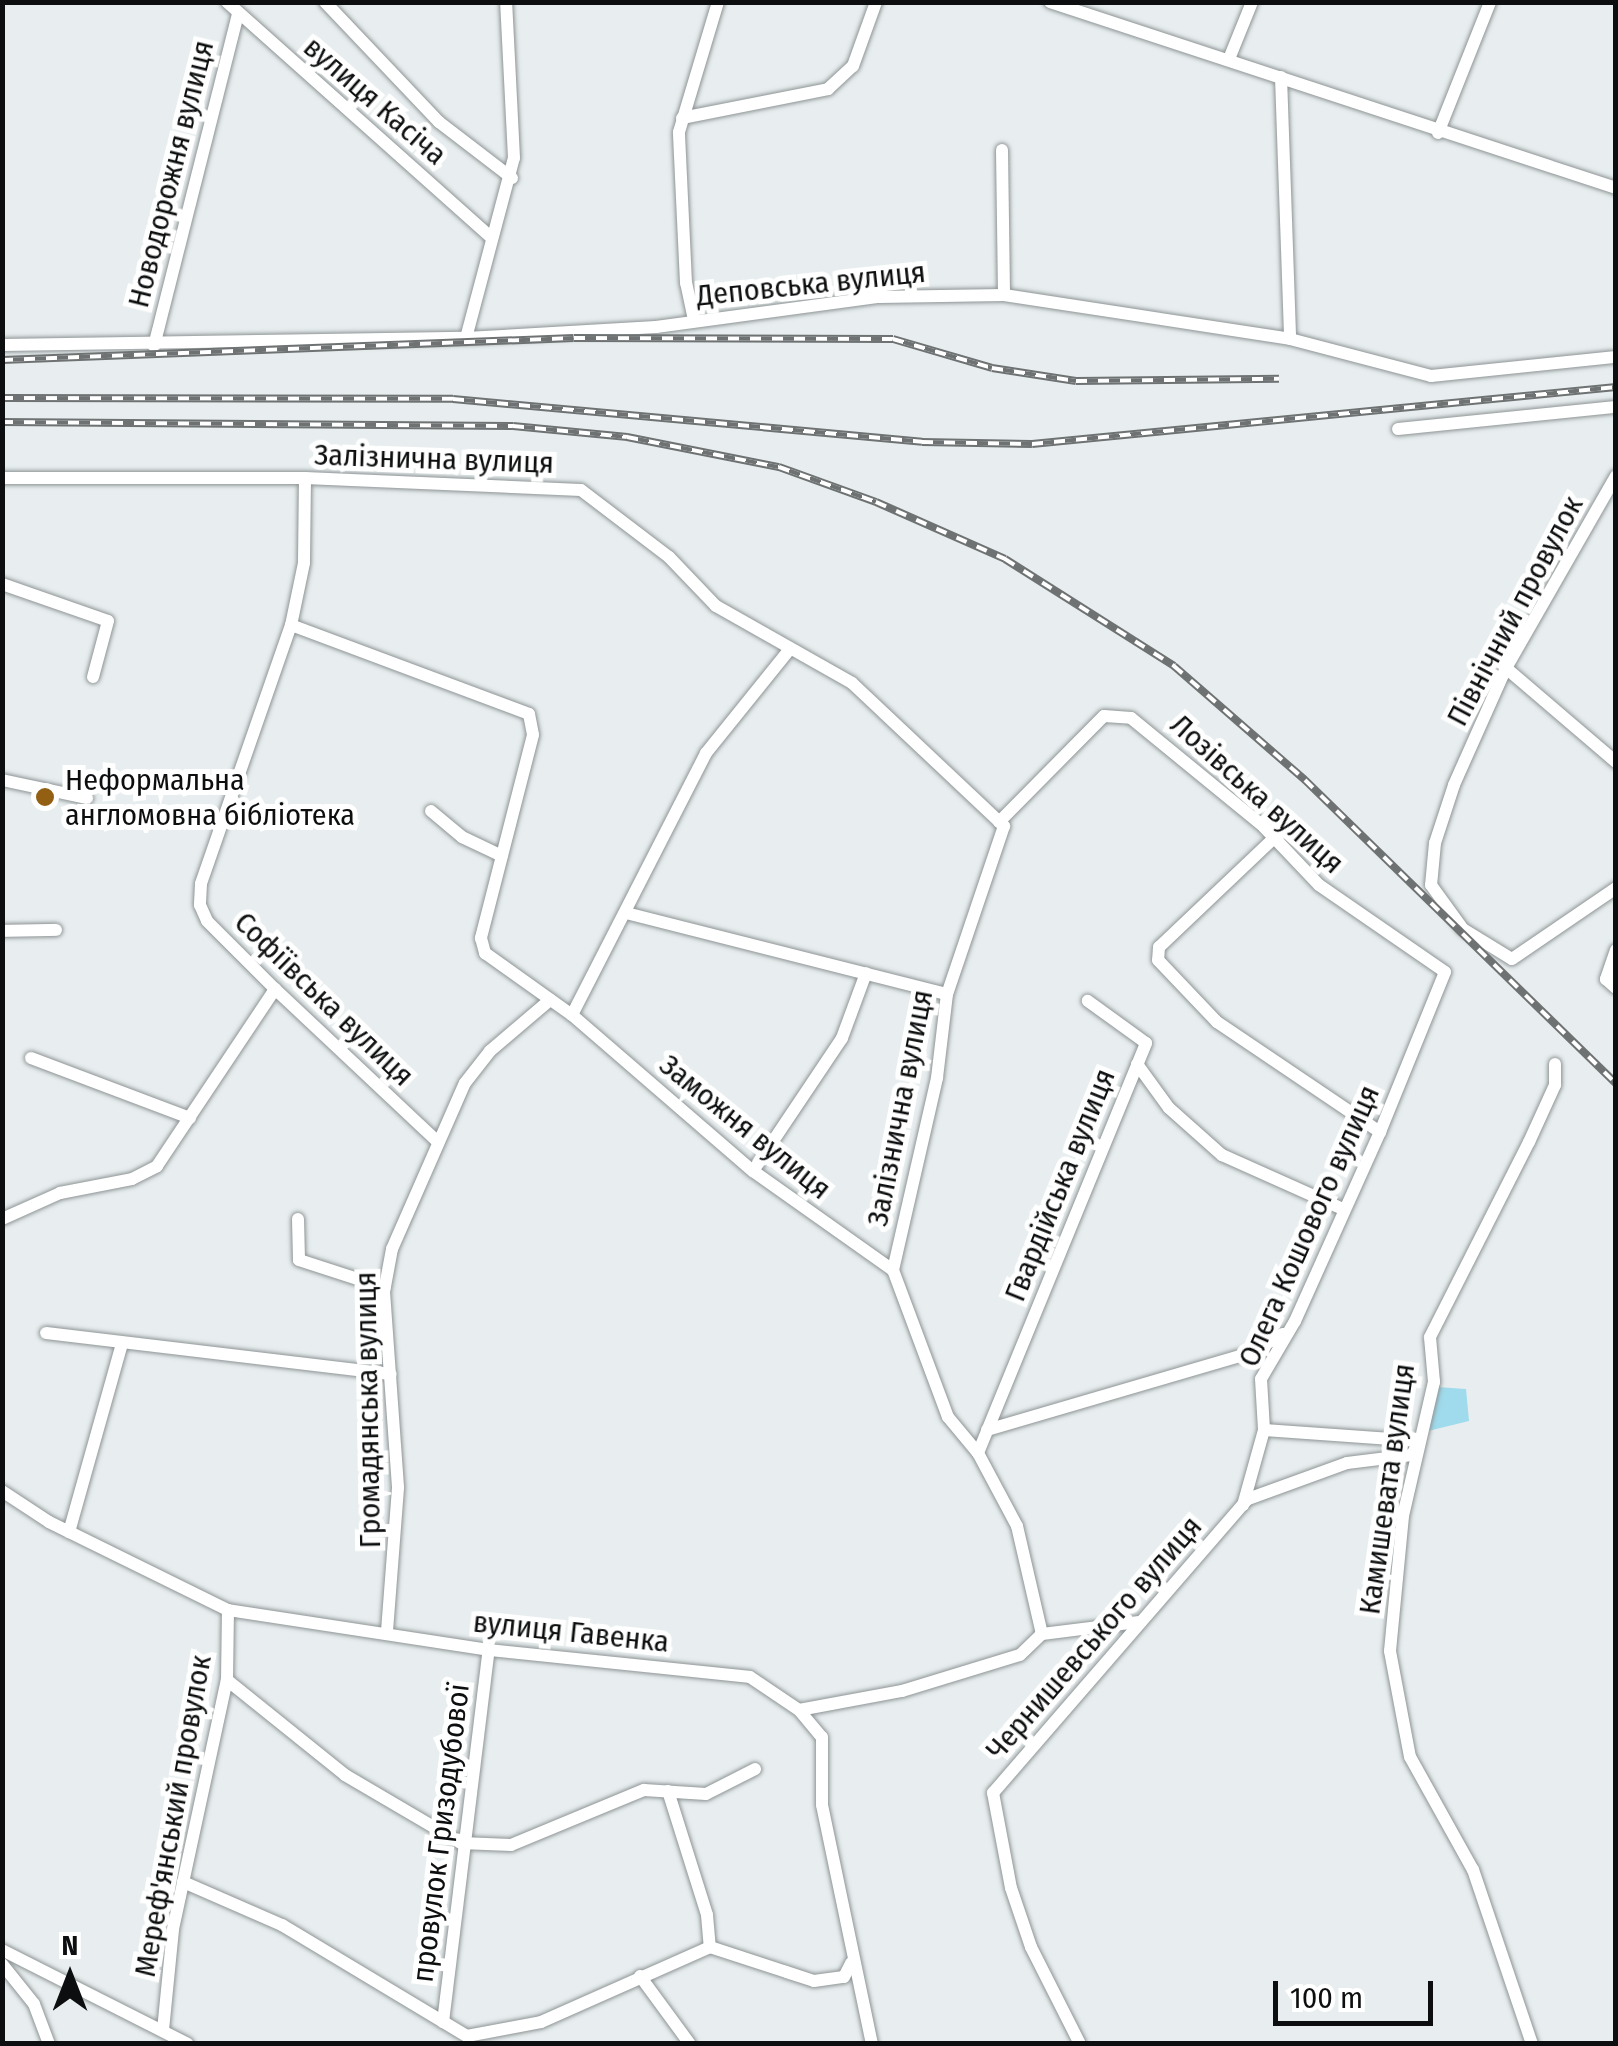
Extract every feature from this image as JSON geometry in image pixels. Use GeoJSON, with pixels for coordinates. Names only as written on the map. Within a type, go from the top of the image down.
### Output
{"type":"FeatureCollection","features":[{"type":"Feature","properties":{"kind":"street","name":"вулиця Касіча"},"geometry":{"type":"LineString","coordinates":[[227,2],[490,236]]}},
{"type":"Feature","properties":{"kind":"street"},"geometry":{"type":"LineString","coordinates":[[325,2],[438,122],[512,178]]}},
{"type":"Feature","properties":{"kind":"street"},"geometry":{"type":"LineString","coordinates":[[466,338],[490,236],[512,178],[506,2]]}},
{"type":"Feature","properties":{"kind":"street"},"geometry":{"type":"LineString","coordinates":[[694,320],[686,283],[682,118],[718,2]]}},
{"type":"Feature","properties":{"kind":"street"},"geometry":{"type":"LineString","coordinates":[[682,118],[828,89],[853,66],[876,2]]}},
{"type":"Feature","properties":{"kind":"street"},"geometry":{"type":"LineString","coordinates":[[1229,59],[1252,2]]}},
{"type":"Feature","properties":{"kind":"street"},"geometry":{"type":"LineString","coordinates":[[1438,133],[1490,2]]}},
{"type":"Feature","properties":{"kind":"street"},"geometry":{"type":"LineString","coordinates":[[1053,3],[1229,59],[1438,133],[1616,188]]}},
{"type":"Feature","properties":{"kind":"street","name":"Новодорожня вулиця"},"geometry":{"type":"LineString","coordinates":[[154,346],[238,14]]}},
{"type":"Feature","properties":{"kind":"street"},"geometry":{"type":"LineString","coordinates":[[1281,78],[1290,339]]}},
{"type":"Feature","properties":{"kind":"street"},"geometry":{"type":"LineString","coordinates":[[1002,150],[1004,295]]}},
{"type":"Feature","properties":{"kind":"street","name":"Деповська вулиця"},"geometry":{"type":"LineString","coordinates":[[2,344],[154,346],[466,338],[694,320],[879,297],[1004,295],[1290,339],[1430,376],[1616,356]]}},
{"type":"Feature","properties":{"kind":"street"},"geometry":{"type":"LineString","coordinates":[[1398,429],[1616,407]]}},
{"type":"Feature","properties":{"kind":"street","name":"Північний провулок"},"geometry":{"type":"LineString","coordinates":[[1616,476],[1506,668],[1454,785],[1435,843],[1431,885],[1463,929],[1512,959],[1616,888]]}},
{"type":"Feature","properties":{"kind":"street","name":"Залізнична вулиця"},"geometry":{"type":"LineString","coordinates":[[2,478],[305,478],[581,490],[669,556],[716,606],[852,683],[1004,826],[947,994],[937,1078],[893,1270]]}},
{"type":"Feature","properties":{"kind":"street","name":"Софіївська вулиця"},"geometry":{"type":"LineString","coordinates":[[305,478],[304,563],[291,624],[199,897],[207,920],[274,989],[437,1141]]}},
{"type":"Feature","properties":{"kind":"street"},"geometry":{"type":"LineString","coordinates":[[2,584],[108,621],[93,677]]}},
{"type":"Feature","properties":{"kind":"street"},"geometry":{"type":"LineString","coordinates":[[291,624],[528,714],[534,735],[502,856],[462,837],[431,812]]}},
{"type":"Feature","properties":{"kind":"street"},"geometry":{"type":"LineString","coordinates":[[572,1015],[706,754],[790,649]]}},
{"type":"Feature","properties":{"kind":"street"},"geometry":{"type":"LineString","coordinates":[[1506,668],[1616,762]]}},
{"type":"Feature","properties":{"kind":"street","name":"Лозівська вулиця"},"geometry":{"type":"LineString","coordinates":[[999,822],[1104,716],[1120,716],[1171,746],[1319,885],[1445,972]]}},
{"type":"Feature","properties":{"kind":"street"},"geometry":{"type":"LineString","coordinates":[[2,780],[88,798]]}},
{"type":"Feature","properties":{"kind":"street"},"geometry":{"type":"LineString","coordinates":[[1273,840],[1160,947],[1158,960],[1217,1022],[1380,1132]]}},
{"type":"Feature","properties":{"kind":"street","name":"Заможня вулиця"},"geometry":{"type":"LineString","coordinates":[[502,856],[482,948],[572,1015],[754,1170],[893,1270]]}},
{"type":"Feature","properties":{"kind":"street"},"geometry":{"type":"LineString","coordinates":[[626,914],[947,994]]}},
{"type":"Feature","properties":{"kind":"street"},"geometry":{"type":"LineString","coordinates":[[2,932],[56,930]]}},
{"type":"Feature","properties":{"kind":"street"},"geometry":{"type":"LineString","coordinates":[[1611,983],[1616,950]]}},
{"type":"Feature","properties":{"kind":"street","name":"Олега Кошового вулиця"},"geometry":{"type":"LineString","coordinates":[[1242,1506],[1264,1430],[1261,1378],[1288,1332],[1380,1132],[1445,972]]}},
{"type":"Feature","properties":{"kind":"street"},"geometry":{"type":"LineString","coordinates":[[754,1170],[842,1038],[866,973]]}},
{"type":"Feature","properties":{"kind":"street"},"geometry":{"type":"LineString","coordinates":[[2,1219],[60,1193],[141,1176],[157,1166],[274,989]]}},
{"type":"Feature","properties":{"kind":"street","name":"Громадянська вулиця"},"geometry":{"type":"LineString","coordinates":[[387,1632],[398,1487],[385,1288],[392,1250],[437,1141],[475,1068],[550,1000]]}},
{"type":"Feature","properties":{"kind":"street"},"geometry":{"type":"LineString","coordinates":[[1088,1001],[1146,1043],[1137,1064]]}},
{"type":"Feature","properties":{"kind":"street"},"geometry":{"type":"LineString","coordinates":[[32,1058],[190,1118]]}},
{"type":"Feature","properties":{"kind":"street","name":"Гвардійська вулиця"},"geometry":{"type":"LineString","coordinates":[[1137,1064],[1169,1108],[1222,1155],[1342,1209]]}},
{"type":"Feature","properties":{"kind":"street","name":"Гвардійська вулиця"},"geometry":{"type":"LineString","coordinates":[[978,1453],[1137,1064]]}},
{"type":"Feature","properties":{"kind":"street","name":"Камишевата вулиця"},"geometry":{"type":"LineString","coordinates":[[1532,2044],[1474,1870],[1410,1756],[1390,1651],[1403,1516],[1434,1382],[1430,1337],[1555,1085],[1554,1064]]}},
{"type":"Feature","properties":{"kind":"street"},"geometry":{"type":"LineString","coordinates":[[298,1219],[298,1260],[385,1288]]}},
{"type":"Feature","properties":{"kind":"street"},"geometry":{"type":"LineString","coordinates":[[893,1270],[948,1417],[978,1453],[1017,1526],[1042,1634]]}},
{"type":"Feature","properties":{"kind":"street"},"geometry":{"type":"LineString","coordinates":[[987,1430],[1251,1353],[1288,1332]]}},
{"type":"Feature","properties":{"kind":"street"},"geometry":{"type":"LineString","coordinates":[[46,1333],[391,1374]]}},
{"type":"Feature","properties":{"kind":"street"},"geometry":{"type":"LineString","coordinates":[[69,1532],[122,1343]]}},
{"type":"Feature","properties":{"kind":"street"},"geometry":{"type":"LineString","coordinates":[[1264,1430],[1419,1441]]}},
{"type":"Feature","properties":{"kind":"street","name":"Чернишевського вулиця"},"geometry":{"type":"LineString","coordinates":[[1080,2044],[1031,1947],[1011,1888],[993,1792],[1242,1506],[1262,1490],[1347,1463],[1412,1454],[1419,1441]]}},
{"type":"Feature","properties":{"kind":"street","name":"вулиця Гавенка"},"geometry":{"type":"LineString","coordinates":[[2,1491],[69,1532],[228,1610],[489,1650],[750,1677],[799,1710]]}},
{"type":"Feature","properties":{"kind":"street","name":"Мереф'янський провулок"},"geometry":{"type":"LineString","coordinates":[[162,2030],[183,1882],[227,1680],[228,1610]]}},
{"type":"Feature","properties":{"kind":"street"},"geometry":{"type":"LineString","coordinates":[[799,1710],[902,1692],[1003,1660],[1042,1634],[1139,1622]]}},
{"type":"Feature","properties":{"kind":"street","name":"провулок Гризодубової"},"geometry":{"type":"LineString","coordinates":[[443,2022],[461,1843],[489,1650]]}},
{"type":"Feature","properties":{"kind":"street"},"geometry":{"type":"LineString","coordinates":[[227,1680],[345,1775],[461,1843],[511,1844],[644,1790],[724,1790],[755,1769]]}},
{"type":"Feature","properties":{"kind":"street"},"geometry":{"type":"LineString","coordinates":[[799,1710],[822,1737],[822,1805],[851,1963],[872,2044]]}},
{"type":"Feature","properties":{"kind":"street"},"geometry":{"type":"LineString","coordinates":[[668,1791],[707,1914],[710,1947]]}},
{"type":"Feature","properties":{"kind":"street"},"geometry":{"type":"LineString","coordinates":[[183,1882],[282,1925],[467,2036],[506,2032],[710,1947],[814,1981],[844,1977],[851,1963]]}},
{"type":"Feature","properties":{"kind":"street"},"geometry":{"type":"LineString","coordinates":[[2,1950],[188,2044]]}},
{"type":"Feature","properties":{"kind":"street"},"geometry":{"type":"LineString","coordinates":[[2,1964],[34,2004],[49,2044]]}},
{"type":"Feature","properties":{"kind":"street"},"geometry":{"type":"LineString","coordinates":[[640,1976],[690,2044]]}},
{"type":"Feature","properties":{"kind":"shaded area"},"geometry":{"type":"Polygon","coordinates":[[[1437,1387],[1466,1389],[1469,1421],[1428,1431],[1437,1387]]]}},
{"type":"Feature","properties":{"kind":"railway"},"geometry":{"type":"LineString","coordinates":[[2,360],[574,338],[893,339],[992,368],[1076,381],[1279,379]]}},
{"type":"Feature","properties":{"kind":"railway"},"geometry":{"type":"LineString","coordinates":[[2,398],[453,399],[922,442],[1032,444],[1616,387]]}},
{"type":"Feature","properties":{"kind":"railway"},"geometry":{"type":"LineString","coordinates":[[2,422],[513,426],[627,437],[779,467],[876,502],[1005,559],[1174,666],[1305,780],[1616,1083]]}},
{"type":"Feature","properties":{"kind":"place","name":"Неформальна англомовна бібліотека"},"geometry":{"type":"Point","coordinates":[45,797]}}]}
